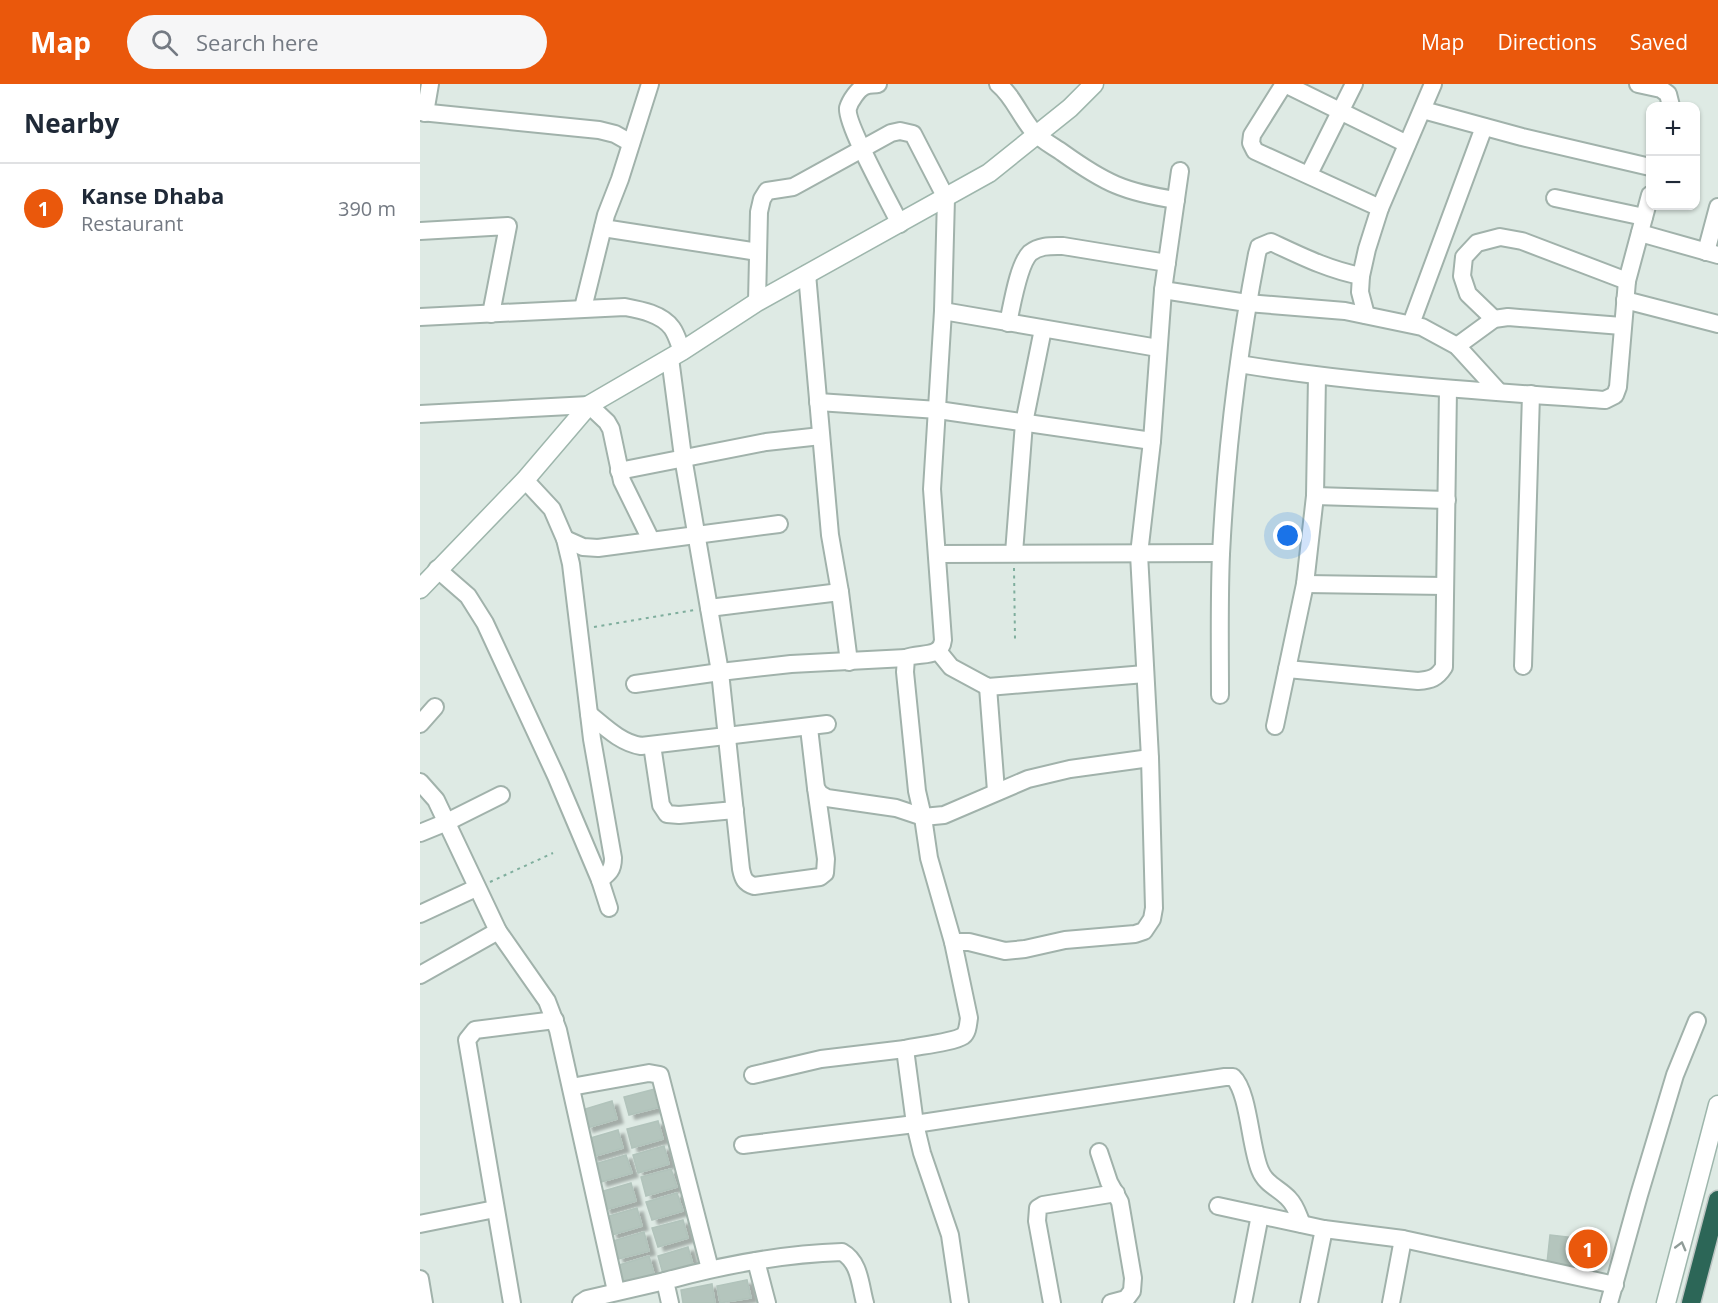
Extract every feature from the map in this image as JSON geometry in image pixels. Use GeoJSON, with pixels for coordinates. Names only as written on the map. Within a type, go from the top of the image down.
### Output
{"type":"FeatureCollection","features":[{"type":"Feature","properties":{"kind":"highway"},"geometry":{"type":"LineString","coordinates":[[1691,1303],[1718,1200]]}},
{"type":"Feature","properties":{"kind":"street"},"geometry":{"type":"LineString","coordinates":[[430,84],[423,112],[599,130],[615,134],[631,143]]}},
{"type":"Feature","properties":{"kind":"street"},"geometry":{"type":"LineString","coordinates":[[583,308],[603,228],[650,84]]}},
{"type":"Feature","properties":{"kind":"street"},"geometry":{"type":"LineString","coordinates":[[878,84],[865,86],[858,91],[848,111],[863,149],[900,224]]}},
{"type":"Feature","properties":{"kind":"street"},"geometry":{"type":"LineString","coordinates":[[998,84],[1005,90],[1022,118],[1036,135],[1090,173],[1114,186],[1143,195],[1176,200]]}},
{"type":"Feature","properties":{"kind":"street"},"geometry":{"type":"LineString","coordinates":[[420,589],[525,480],[589,405],[758,302],[988,173],[1070,108],[1094,84]]}},
{"type":"Feature","properties":{"kind":"street"},"geometry":{"type":"LineString","coordinates":[[1380,208],[1256,151],[1251,144],[1252,135],[1284,84],[1407,144]]}},
{"type":"Feature","properties":{"kind":"street"},"geometry":{"type":"LineString","coordinates":[[1309,174],[1354,84]]}},
{"type":"Feature","properties":{"kind":"street"},"geometry":{"type":"LineString","coordinates":[[1366,315],[1360,292],[1367,249],[1380,208],[1433,84]]}},
{"type":"Feature","properties":{"kind":"street"},"geometry":{"type":"LineString","coordinates":[[1638,84],[1661,89],[1668,94],[1670,102]]}},
{"type":"Feature","properties":{"kind":"street"},"geometry":{"type":"LineString","coordinates":[[1423,110],[1484,127],[1646,165]]}},
{"type":"Feature","properties":{"kind":"street"},"geometry":{"type":"LineString","coordinates":[[1411,324],[1484,127]]}},
{"type":"Feature","properties":{"kind":"street"},"geometry":{"type":"LineString","coordinates":[[635,684],[791,664],[906,658],[938,651],[942,647],[932,489],[943,311],[946,198],[913,134],[900,131],[891,133],[793,187],[767,191],[762,199],[759,212],[758,302]]}},
{"type":"Feature","properties":{"kind":"street"},"geometry":{"type":"LineString","coordinates":[[953,942],[969,942],[1005,951],[1025,950],[1065,940],[1144,931],[1152,919],[1154,908],[1150,758],[1140,554],[1152,441],[1163,290],[1180,171]]}},
{"type":"Feature","properties":{"kind":"street"},"geometry":{"type":"LineString","coordinates":[[1556,198],[1642,225],[1712,253],[1718,207]]}},
{"type":"Feature","properties":{"kind":"street"},"geometry":{"type":"LineString","coordinates":[[1239,364],[1317,376],[1448,389],[1605,400],[1615,394],[1618,387],[1627,281],[1646,210]]}},
{"type":"Feature","properties":{"kind":"street"},"geometry":{"type":"LineString","coordinates":[[420,231],[508,226],[491,314]]}},
{"type":"Feature","properties":{"kind":"street"},"geometry":{"type":"LineString","coordinates":[[603,228],[758,252]]}},
{"type":"Feature","properties":{"kind":"street"},"geometry":{"type":"LineString","coordinates":[[1494,319],[1468,294],[1462,276],[1464,257],[1477,243],[1500,237],[1522,241],[1627,281]]}},
{"type":"Feature","properties":{"kind":"street"},"geometry":{"type":"LineString","coordinates":[[1220,695],[1221,553],[1226,492],[1239,364],[1259,247],[1271,242],[1340,273],[1361,276]]}},
{"type":"Feature","properties":{"kind":"street"},"geometry":{"type":"LineString","coordinates":[[1008,323],[1023,266],[1030,254],[1045,245],[1167,263]]}},
{"type":"Feature","properties":{"kind":"street"},"geometry":{"type":"LineString","coordinates":[[807,274],[830,535],[849,662]]}},
{"type":"Feature","properties":{"kind":"street"},"geometry":{"type":"LineString","coordinates":[[1163,290],[1248,303],[1345,311],[1422,327],[1457,346],[1498,392]]}},
{"type":"Feature","properties":{"kind":"street"},"geometry":{"type":"LineString","coordinates":[[1625,300],[1718,324]]}},
{"type":"Feature","properties":{"kind":"street"},"geometry":{"type":"LineString","coordinates":[[420,317],[625,307],[664,320],[672,328],[683,457],[720,672],[742,877],[747,884],[754,886],[820,877],[825,873],[809,728]]}},
{"type":"Feature","properties":{"kind":"street"},"geometry":{"type":"LineString","coordinates":[[943,311],[1158,348]]}},
{"type":"Feature","properties":{"kind":"street"},"geometry":{"type":"LineString","coordinates":[[1457,346],[1494,319],[1508,317],[1622,326]]}},
{"type":"Feature","properties":{"kind":"street"},"geometry":{"type":"LineString","coordinates":[[1014,553],[1024,423],[1043,329]]}},
{"type":"Feature","properties":{"kind":"street"},"geometry":{"type":"LineString","coordinates":[[1275,726],[1305,584],[1315,496],[1317,376]]}},
{"type":"Feature","properties":{"kind":"street"},"geometry":{"type":"LineString","coordinates":[[1287,669],[1418,681],[1430,680],[1439,676],[1444,667],[1448,389]]}},
{"type":"Feature","properties":{"kind":"street"},"geometry":{"type":"LineString","coordinates":[[1523,666],[1532,394]]}},
{"type":"Feature","properties":{"kind":"street"},"geometry":{"type":"LineString","coordinates":[[818,402],[938,410],[1152,441]]}},
{"type":"Feature","properties":{"kind":"street"},"geometry":{"type":"LineString","coordinates":[[420,414],[589,405],[607,422],[622,481],[651,540]]}},
{"type":"Feature","properties":{"kind":"street"},"geometry":{"type":"LineString","coordinates":[[619,471],[766,442],[821,436]]}},
{"type":"Feature","properties":{"kind":"street"},"geometry":{"type":"LineString","coordinates":[[525,480],[552,509],[565,539],[571,564],[589,714],[613,858],[613,867],[600,880]]}},
{"type":"Feature","properties":{"kind":"street"},"geometry":{"type":"LineString","coordinates":[[1315,496],[1447,500]]}},
{"type":"Feature","properties":{"kind":"street"},"geometry":{"type":"LineString","coordinates":[[565,539],[583,547],[598,548],[696,533],[779,524]]}},
{"type":"Feature","properties":{"kind":"street"},"geometry":{"type":"LineString","coordinates":[[937,554],[1221,553]]}},
{"type":"Feature","properties":{"kind":"street"},"geometry":{"type":"LineString","coordinates":[[437,569],[468,596],[485,623],[556,776],[600,880],[609,908]]}},
{"type":"Feature","properties":{"kind":"street"},"geometry":{"type":"LineString","coordinates":[[1305,584],[1445,586]]}},
{"type":"Feature","properties":{"kind":"street"},"geometry":{"type":"LineString","coordinates":[[709,608],[840,592]]}},
{"type":"Feature","properties":{"kind":"street"},"geometry":{"type":"LineString","coordinates":[[938,651],[951,667],[988,687],[1145,674]]}},
{"type":"Feature","properties":{"kind":"street"},"geometry":{"type":"LineString","coordinates":[[753,1075],[821,1059],[905,1050],[954,1039],[964,1035],[968,1028],[966,1000],[953,942],[928,858],[923,818],[916,791],[905,672],[906,658]]}},
{"type":"Feature","properties":{"kind":"street"},"geometry":{"type":"LineString","coordinates":[[988,687],[996,791]]}},
{"type":"Feature","properties":{"kind":"street"},"geometry":{"type":"LineString","coordinates":[[420,724],[435,706]]}},
{"type":"Feature","properties":{"kind":"street"},"geometry":{"type":"LineString","coordinates":[[589,714],[630,744],[641,746],[726,735],[809,728],[827,724]]}},
{"type":"Feature","properties":{"kind":"street"},"geometry":{"type":"LineString","coordinates":[[652,745],[661,805],[667,814],[735,810]]}},
{"type":"Feature","properties":{"kind":"street"},"geometry":{"type":"LineString","coordinates":[[816,788],[827,798],[896,808],[923,818],[944,815],[1028,779],[1070,769],[1150,758]]}},
{"type":"Feature","properties":{"kind":"street"},"geometry":{"type":"LineString","coordinates":[[420,782],[436,800],[498,931],[547,1001],[555,1020],[616,1291]]}},
{"type":"Feature","properties":{"kind":"street"},"geometry":{"type":"LineString","coordinates":[[420,833],[501,795]]}},
{"type":"Feature","properties":{"kind":"street"},"geometry":{"type":"LineString","coordinates":[[420,914],[476,888]]}},
{"type":"Feature","properties":{"kind":"street"},"geometry":{"type":"LineString","coordinates":[[420,975],[498,931]]}},
{"type":"Feature","properties":{"kind":"street"},"geometry":{"type":"LineString","coordinates":[[512,1303],[467,1040],[475,1030],[555,1020]]}},
{"type":"Feature","properties":{"kind":"street"},"geometry":{"type":"LineString","coordinates":[[1609,1303],[1675,1075],[1697,1021]]}},
{"type":"Feature","properties":{"kind":"street"},"geometry":{"type":"LineString","coordinates":[[905,1050],[915,1124],[922,1153],[950,1235],[960,1303]]}},
{"type":"Feature","properties":{"kind":"street"},"geometry":{"type":"LineString","coordinates":[[571,1088],[649,1072],[660,1075],[710,1269]]}},
{"type":"Feature","properties":{"kind":"street"},"geometry":{"type":"LineString","coordinates":[[743,1145],[915,1124],[1233,1077],[1241,1089],[1260,1172],[1268,1184],[1289,1198],[1302,1224]]}},
{"type":"Feature","properties":{"kind":"street"},"geometry":{"type":"LineString","coordinates":[[1666,1303],[1718,1105]]}},
{"type":"Feature","properties":{"kind":"street"},"geometry":{"type":"LineString","coordinates":[[1098,1152],[1106,1176],[1120,1202],[1133,1278],[1132,1291],[1126,1299],[1111,1303]]}},
{"type":"Feature","properties":{"kind":"street"},"geometry":{"type":"LineString","coordinates":[[1052,1303],[1036,1221],[1038,1208],[1042,1205],[1116,1193]]}},
{"type":"Feature","properties":{"kind":"street"},"geometry":{"type":"LineString","coordinates":[[1218,1206],[1324,1229],[1403,1239],[1615,1285]]}},
{"type":"Feature","properties":{"kind":"street"},"geometry":{"type":"LineString","coordinates":[[420,1224],[495,1209]]}},
{"type":"Feature","properties":{"kind":"street"},"geometry":{"type":"LineString","coordinates":[[1243,1303],[1260,1215]]}},
{"type":"Feature","properties":{"kind":"street"},"geometry":{"type":"LineString","coordinates":[[1309,1303],[1324,1229]]}},
{"type":"Feature","properties":{"kind":"street"},"geometry":{"type":"LineString","coordinates":[[1391,1303],[1403,1239]]}},
{"type":"Feature","properties":{"kind":"street"},"geometry":{"type":"LineString","coordinates":[[581,1303],[587,1299],[616,1291],[710,1269],[756,1261],[842,1252],[851,1257],[856,1267],[865,1303]]}},
{"type":"Feature","properties":{"kind":"street"},"geometry":{"type":"LineString","coordinates":[[756,1261],[767,1303]]}},
{"type":"Feature","properties":{"kind":"street"},"geometry":{"type":"LineString","coordinates":[[420,1279],[423,1301]]}},
{"type":"Feature","properties":{"kind":"street"},"geometry":{"type":"LineString","coordinates":[[665,1281],[670,1303]]}},
{"type":"Feature","properties":{"kind":"path"},"geometry":{"type":"LineString","coordinates":[[1014,553],[1015,639]]}},
{"type":"Feature","properties":{"kind":"path"},"geometry":{"type":"LineString","coordinates":[[578,630],[709,608]]}},
{"type":"Feature","properties":{"kind":"path"},"geometry":{"type":"LineString","coordinates":[[476,888],[553,853]]}},
{"type":"Feature","properties":{"kind":"building"},"geometry":{"type":"Polygon","coordinates":[[[655,1089],[660,1107],[629,1115],[624,1097],[655,1089]]]}},
{"type":"Feature","properties":{"kind":"building"},"geometry":{"type":"Polygon","coordinates":[[[612,1101],[617,1119],[587,1128],[582,1110],[612,1101]]]}},
{"type":"Feature","properties":{"kind":"building"},"geometry":{"type":"Polygon","coordinates":[[[658,1121],[663,1139],[632,1148],[627,1129],[658,1121]]]}},
{"type":"Feature","properties":{"kind":"building"},"geometry":{"type":"Polygon","coordinates":[[[618,1130],[623,1148],[592,1157],[587,1139],[618,1130]]]}},
{"type":"Feature","properties":{"kind":"building"},"geometry":{"type":"Polygon","coordinates":[[[664,1146],[669,1164],[638,1173],[633,1155],[664,1146]]]}},
{"type":"Feature","properties":{"kind":"building"},"geometry":{"type":"Polygon","coordinates":[[[626,1155],[632,1173],[601,1182],[595,1164],[626,1155]]]}},
{"type":"Feature","properties":{"kind":"building"},"geometry":{"type":"Polygon","coordinates":[[[671,1169],[677,1187],[646,1196],[641,1177],[671,1169]]]}},
{"type":"Feature","properties":{"kind":"building"},"geometry":{"type":"Polygon","coordinates":[[[631,1183],[636,1201],[605,1210],[600,1192],[631,1183]]]}},
{"type":"Feature","properties":{"kind":"building"},"geometry":{"type":"Polygon","coordinates":[[[677,1193],[683,1211],[652,1220],[646,1202],[677,1193]]]}},
{"type":"Feature","properties":{"kind":"building"},"geometry":{"type":"Polygon","coordinates":[[[637,1208],[642,1226],[612,1235],[606,1217],[637,1208]]]}},
{"type":"Feature","properties":{"kind":"building"},"geometry":{"type":"Polygon","coordinates":[[[683,1220],[688,1238],[658,1247],[652,1228],[683,1220]]]}},
{"type":"Feature","properties":{"kind":"building"},"geometry":{"type":"Polygon","coordinates":[[[644,1232],[649,1251],[618,1259],[613,1241],[644,1232]]]}},
{"type":"Feature","properties":{"kind":"building"},"geometry":{"type":"Polygon","coordinates":[[[1550,1235],[1584,1239],[1581,1266],[1547,1263],[1550,1235]]]}},
{"type":"Feature","properties":{"kind":"building"},"geometry":{"type":"Polygon","coordinates":[[[688,1247],[693,1265],[663,1274],[658,1256],[688,1247]]]}},
{"type":"Feature","properties":{"kind":"building"},"geometry":{"type":"Polygon","coordinates":[[[649,1256],[654,1274],[624,1283],[619,1265],[649,1256]]]}},
{"type":"Feature","properties":{"kind":"building"},"geometry":{"type":"Polygon","coordinates":[[[747,1280],[751,1298],[720,1303],[717,1286],[747,1280]]]}},
{"type":"Feature","properties":{"kind":"building"},"geometry":{"type":"Polygon","coordinates":[[[712,1284],[715,1303],[683,1303],[681,1290],[712,1284]]]}},
{"type":"Feature","properties":{"kind":"place","name":"Kanse Dhaba"},"geometry":{"type":"Point","coordinates":[1588,1249]}}]}
